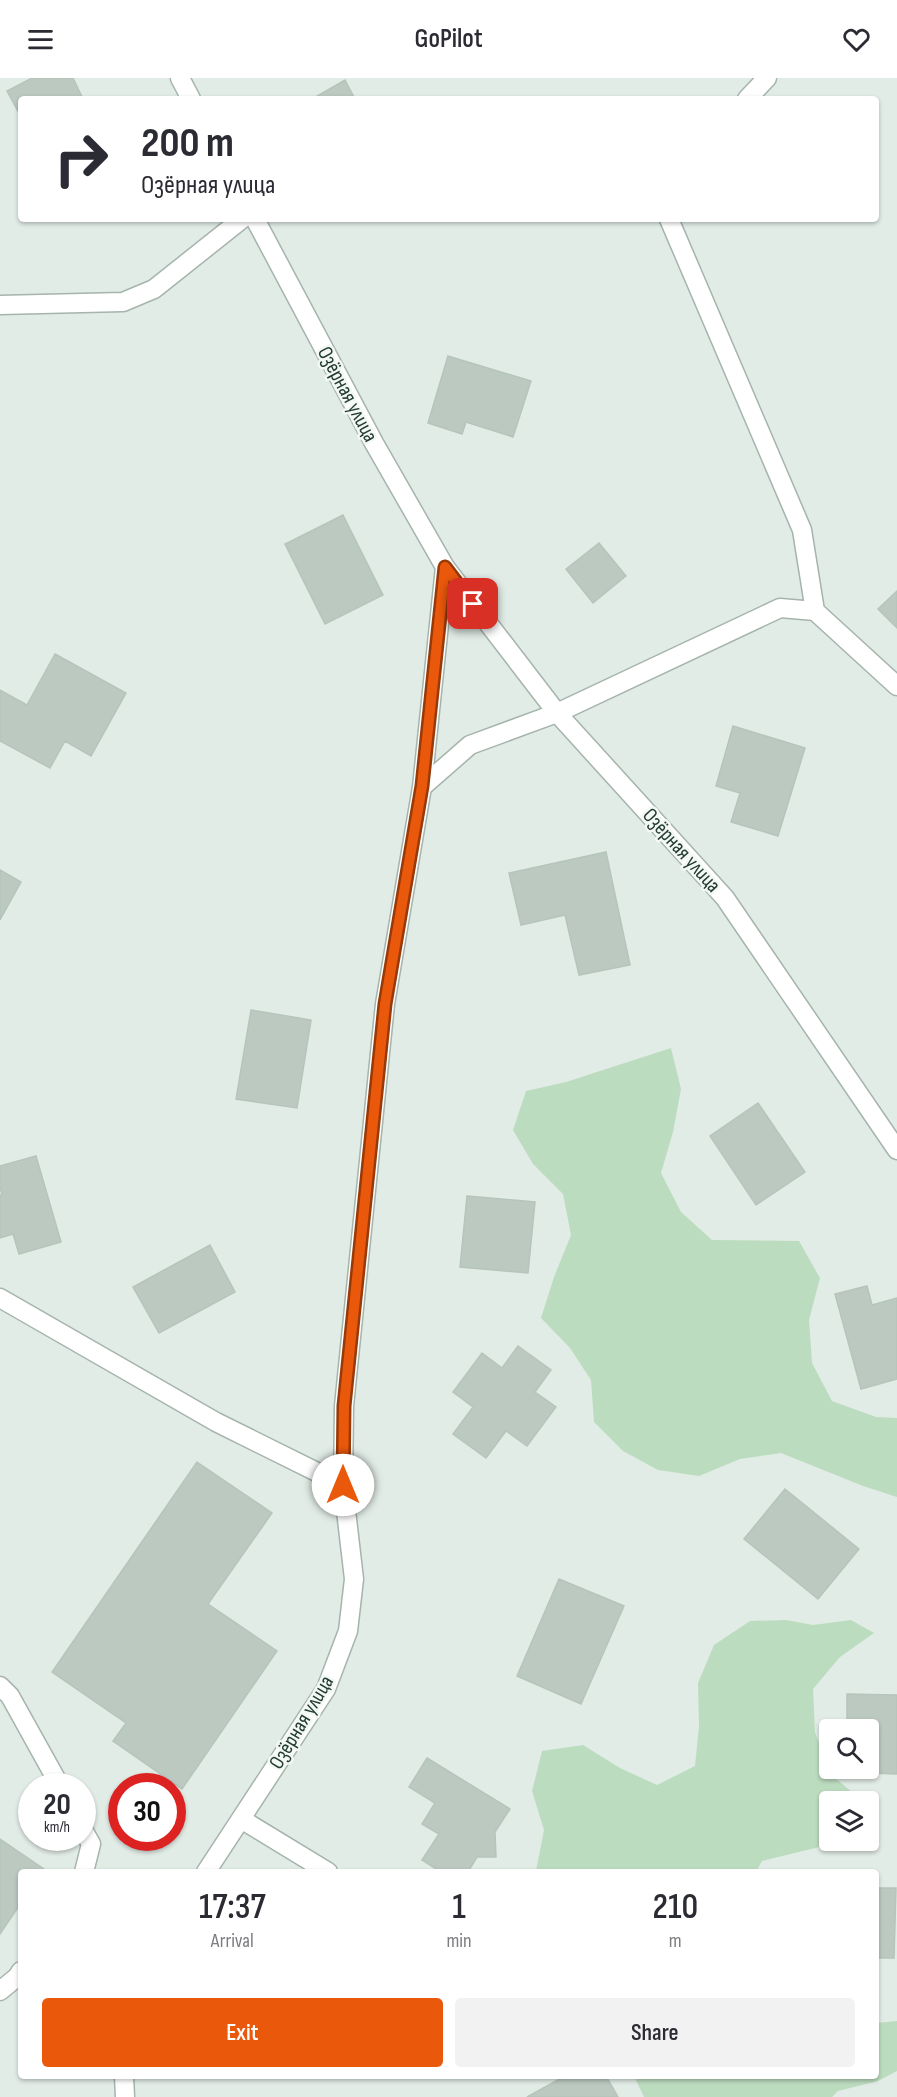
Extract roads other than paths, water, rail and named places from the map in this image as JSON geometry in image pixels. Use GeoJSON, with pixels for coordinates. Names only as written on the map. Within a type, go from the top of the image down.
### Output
{"type":"FeatureCollection","features":[{"type":"Feature","properties":{"kind":"street"},"geometry":{"type":"LineString","coordinates":[[180,78],[189,96]]}},
{"type":"Feature","properties":{"kind":"street"},"geometry":{"type":"LineString","coordinates":[[750,96],[767,78]]}},
{"type":"Feature","properties":{"kind":"street"},"geometry":{"type":"LineString","coordinates":[[0,305],[123,302],[154,288],[238,222]]}},
{"type":"Feature","properties":{"kind":"street","name":"Озёрная улица"},"geometry":{"type":"LineString","coordinates":[[257,222],[374,443],[445,567],[557,713],[725,898],[897,1150]]}},
{"type":"Feature","properties":{"kind":"street"},"geometry":{"type":"LineString","coordinates":[[670,222],[802,530],[815,611]]}},
{"type":"Feature","properties":{"kind":"street","name":"Озёрная улица"},"geometry":{"type":"LineString","coordinates":[[208,1869],[326,1689],[348,1631],[354,1579],[343,1485],[344,1406],[385,1004],[422,786],[445,567]]}},
{"type":"Feature","properties":{"kind":"street"},"geometry":{"type":"LineString","coordinates":[[422,786],[470,745],[557,713],[780,608],[815,611],[897,686]]}},
{"type":"Feature","properties":{"kind":"street"},"geometry":{"type":"LineString","coordinates":[[0,1298],[216,1422],[343,1485]]}},
{"type":"Feature","properties":{"kind":"street"},"geometry":{"type":"LineString","coordinates":[[0,1686],[10,1696],[53,1773]]}},
{"type":"Feature","properties":{"kind":"street"},"geometry":{"type":"LineString","coordinates":[[241,1820],[323,1869]]}},
{"type":"Feature","properties":{"kind":"street"},"geometry":{"type":"LineString","coordinates":[[85,1869],[89,1851]]}},
{"type":"Feature","properties":{"kind":"street"},"geometry":{"type":"LineString","coordinates":[[0,1991],[18,1976]]}},
{"type":"Feature","properties":{"kind":"street"},"geometry":{"type":"LineString","coordinates":[[124,2079],[124,2097]]}}]}
